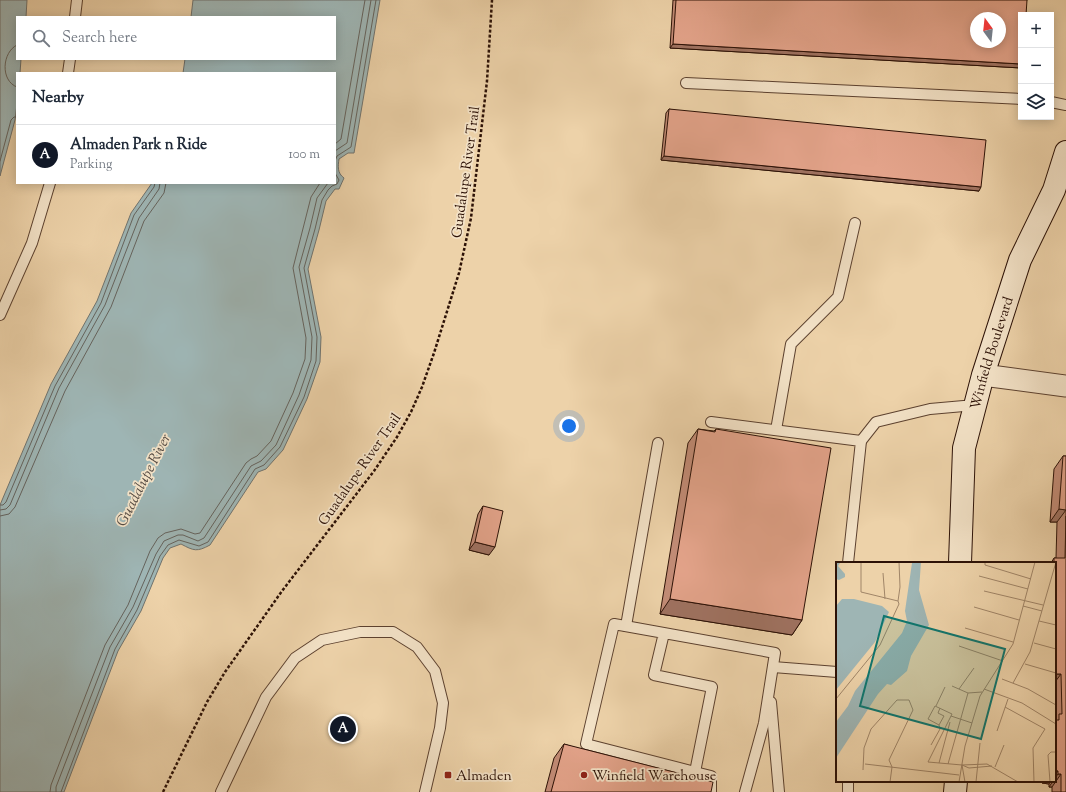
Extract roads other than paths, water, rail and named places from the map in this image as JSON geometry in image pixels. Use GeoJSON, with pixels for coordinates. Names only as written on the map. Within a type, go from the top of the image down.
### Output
{"type":"FeatureCollection","features":[{"type":"Feature","properties":{"kind":"street","name":"Winfield Boulevard"},"geometry":{"type":"LineString","coordinates":[[960,562],[964,448],[975,405],[983,375],[1020,260],[1054,190],[1066,152]]}},
{"type":"Feature","properties":{"kind":"street"},"geometry":{"type":"LineString","coordinates":[[983,375],[1066,386]]}},
{"type":"Feature","properties":{"kind":"street"},"geometry":{"type":"LineString","coordinates":[[955,792],[956,782]]}},
{"type":"Feature","properties":{"kind":"lane"},"geometry":{"type":"LineString","coordinates":[[75,16],[77,0]]}},
{"type":"Feature","properties":{"kind":"lane"},"geometry":{"type":"LineString","coordinates":[[68,72],[70,60]]}},
{"type":"Feature","properties":{"kind":"lane"},"geometry":{"type":"LineString","coordinates":[[686,82],[1018,99]]}},
{"type":"Feature","properties":{"kind":"lane"},"geometry":{"type":"LineString","coordinates":[[1054,103],[1066,105]]}},
{"type":"Feature","properties":{"kind":"lane"},"geometry":{"type":"LineString","coordinates":[[0,315],[32,243],[50,184]]}},
{"type":"Feature","properties":{"kind":"lane"},"geometry":{"type":"LineString","coordinates":[[776,430],[791,344],[838,297],[854,223]]}},
{"type":"Feature","properties":{"kind":"lane"},"geometry":{"type":"LineString","coordinates":[[848,562],[861,441],[876,422],[930,409],[975,405]]}},
{"type":"Feature","properties":{"kind":"lane"},"geometry":{"type":"LineString","coordinates":[[711,422],[861,441]]}},
{"type":"Feature","properties":{"kind":"lane"},"geometry":{"type":"LineString","coordinates":[[626,626],[658,443]]}},
{"type":"Feature","properties":{"kind":"lane"},"geometry":{"type":"LineString","coordinates":[[711,792],[711,776],[586,744],[614,624],[775,654],[764,723],[745,792]]}},
{"type":"Feature","properties":{"kind":"lane"},"geometry":{"type":"LineString","coordinates":[[221,792],[266,697],[294,658],[322,640],[360,632],[393,632],[417,648],[435,671],[443,703],[440,728],[425,792]]}},
{"type":"Feature","properties":{"kind":"lane"},"geometry":{"type":"LineString","coordinates":[[664,633],[654,675],[712,687],[695,772]]}},
{"type":"Feature","properties":{"kind":"lane"},"geometry":{"type":"LineString","coordinates":[[773,667],[836,672]]}},
{"type":"Feature","properties":{"kind":"lane"},"geometry":{"type":"LineString","coordinates":[[769,689],[779,792]]}},
{"type":"Feature","properties":{"kind":"water"},"geometry":{"type":"Polygon","coordinates":[[[0,0],[27,0],[26,16],[16,16],[16,60],[21,60],[20,72],[16,72],[15,120],[0,176],[0,0]]]}},
{"type":"Feature","properties":{"kind":"water","name":"Guadalupe River"},"geometry":{"type":"Polygon","coordinates":[[[193,0],[380,0],[354,153],[348,153],[339,159],[339,172],[344,178],[339,189],[335,189],[326,201],[308,269],[321,337],[320,362],[307,399],[283,450],[266,469],[258,472],[210,545],[196,550],[181,544],[170,548],[163,558],[141,611],[118,651],[64,792],[0,792],[0,505],[51,384],[97,301],[131,213],[151,184],[336,184],[336,72],[183,72],[185,60],[336,60],[336,16],[191,16],[193,0]]]}},
{"type":"Feature","properties":{"kind":"place","name":"Almaden Park n Ride"},"geometry":{"type":"Point","coordinates":[343,729]}},
{"type":"Feature","properties":{"kind":"place","name":"Almaden"},"geometry":{"type":"Point","coordinates":[448,775]}},
{"type":"Feature","properties":{"kind":"place","name":"Winfield Warehouse"},"geometry":{"type":"Point","coordinates":[584,775]}}]}
